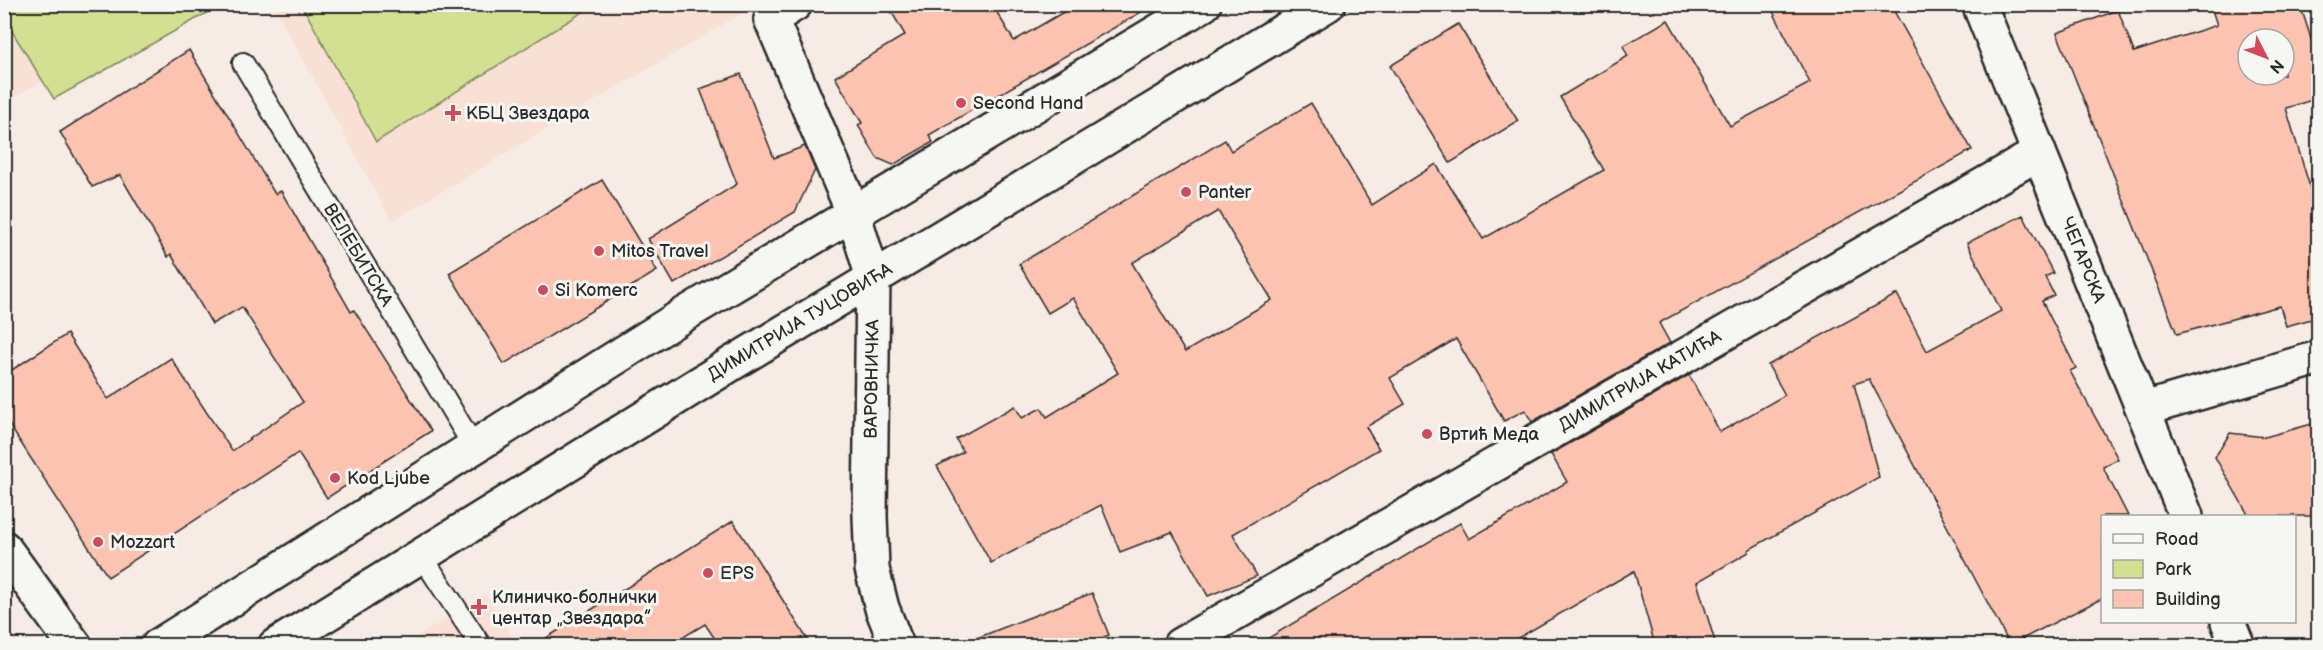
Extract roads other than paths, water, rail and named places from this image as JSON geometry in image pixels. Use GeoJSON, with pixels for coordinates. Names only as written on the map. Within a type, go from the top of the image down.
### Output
{"type":"FeatureCollection","features":[{"type":"Feature","properties":{"kind":"street"},"geometry":{"type":"LineString","coordinates":[[158,645],[853,212],[1204,4]]}},
{"type":"Feature","properties":{"kind":"street","name":"ДИМИТРИЈА ТУЦОВИЋА"},"geometry":{"type":"LineString","coordinates":[[275,645],[873,278],[1328,4]]}},
{"type":"Feature","properties":{"kind":"street","name":"ЧЕГАРСКА"},"geometry":{"type":"LineString","coordinates":[[1983,5],[2039,153],[2186,515]]}},
{"type":"Feature","properties":{"kind":"street","name":"ВАРОВНИЧКА"},"geometry":{"type":"LineString","coordinates":[[777,9],[853,212],[873,278],[870,516],[872,569],[882,608],[897,645]]}},
{"type":"Feature","properties":{"kind":"street","name":"ДИМИТРИЈА КАТИЋА"},"geometry":{"type":"LineString","coordinates":[[1180,645],[2039,153]]}},
{"type":"Feature","properties":{"kind":"street"},"geometry":{"type":"LineString","coordinates":[[2144,409],[2319,358]]}},
{"type":"Feature","properties":{"kind":"street"},"geometry":{"type":"LineString","coordinates":[[4,548],[75,645]]}},
{"type":"Feature","properties":{"kind":"street"},"geometry":{"type":"LineString","coordinates":[[2229,623],[2238,645]]}},
{"type":"Feature","properties":{"kind":"lane","name":"ВЕЛЕБИТСКА"},"geometry":{"type":"LineString","coordinates":[[243,63],[474,447]]}},
{"type":"Feature","properties":{"kind":"lane"},"geometry":{"type":"LineString","coordinates":[[421,555],[481,645]]}},
{"type":"Feature","properties":{"kind":"place","name":"Second Hand"},"geometry":{"type":"Point","coordinates":[961,103]}},
{"type":"Feature","properties":{"kind":"place","name":"КБЦ Звездара"},"geometry":{"type":"Point","coordinates":[453,113]}},
{"type":"Feature","properties":{"kind":"place","name":"Panter"},"geometry":{"type":"Point","coordinates":[1186,192]}},
{"type":"Feature","properties":{"kind":"place","name":"Mitos Travel"},"geometry":{"type":"Point","coordinates":[599,251]}},
{"type":"Feature","properties":{"kind":"place","name":"Si Komerc"},"geometry":{"type":"Point","coordinates":[543,290]}},
{"type":"Feature","properties":{"kind":"place","name":"Вртић Меда"},"geometry":{"type":"Point","coordinates":[1427,434]}},
{"type":"Feature","properties":{"kind":"place","name":"Kod Ljube"},"geometry":{"type":"Point","coordinates":[335,478]}},
{"type":"Feature","properties":{"kind":"place","name":"Mozzart"},"geometry":{"type":"Point","coordinates":[98,542]}},
{"type":"Feature","properties":{"kind":"place","name":"EPS"},"geometry":{"type":"Point","coordinates":[708,573]}},
{"type":"Feature","properties":{"kind":"place","name":"Клиничко-болнички центар „Звездара”"},"geometry":{"type":"Point","coordinates":[479,607]}}]}
